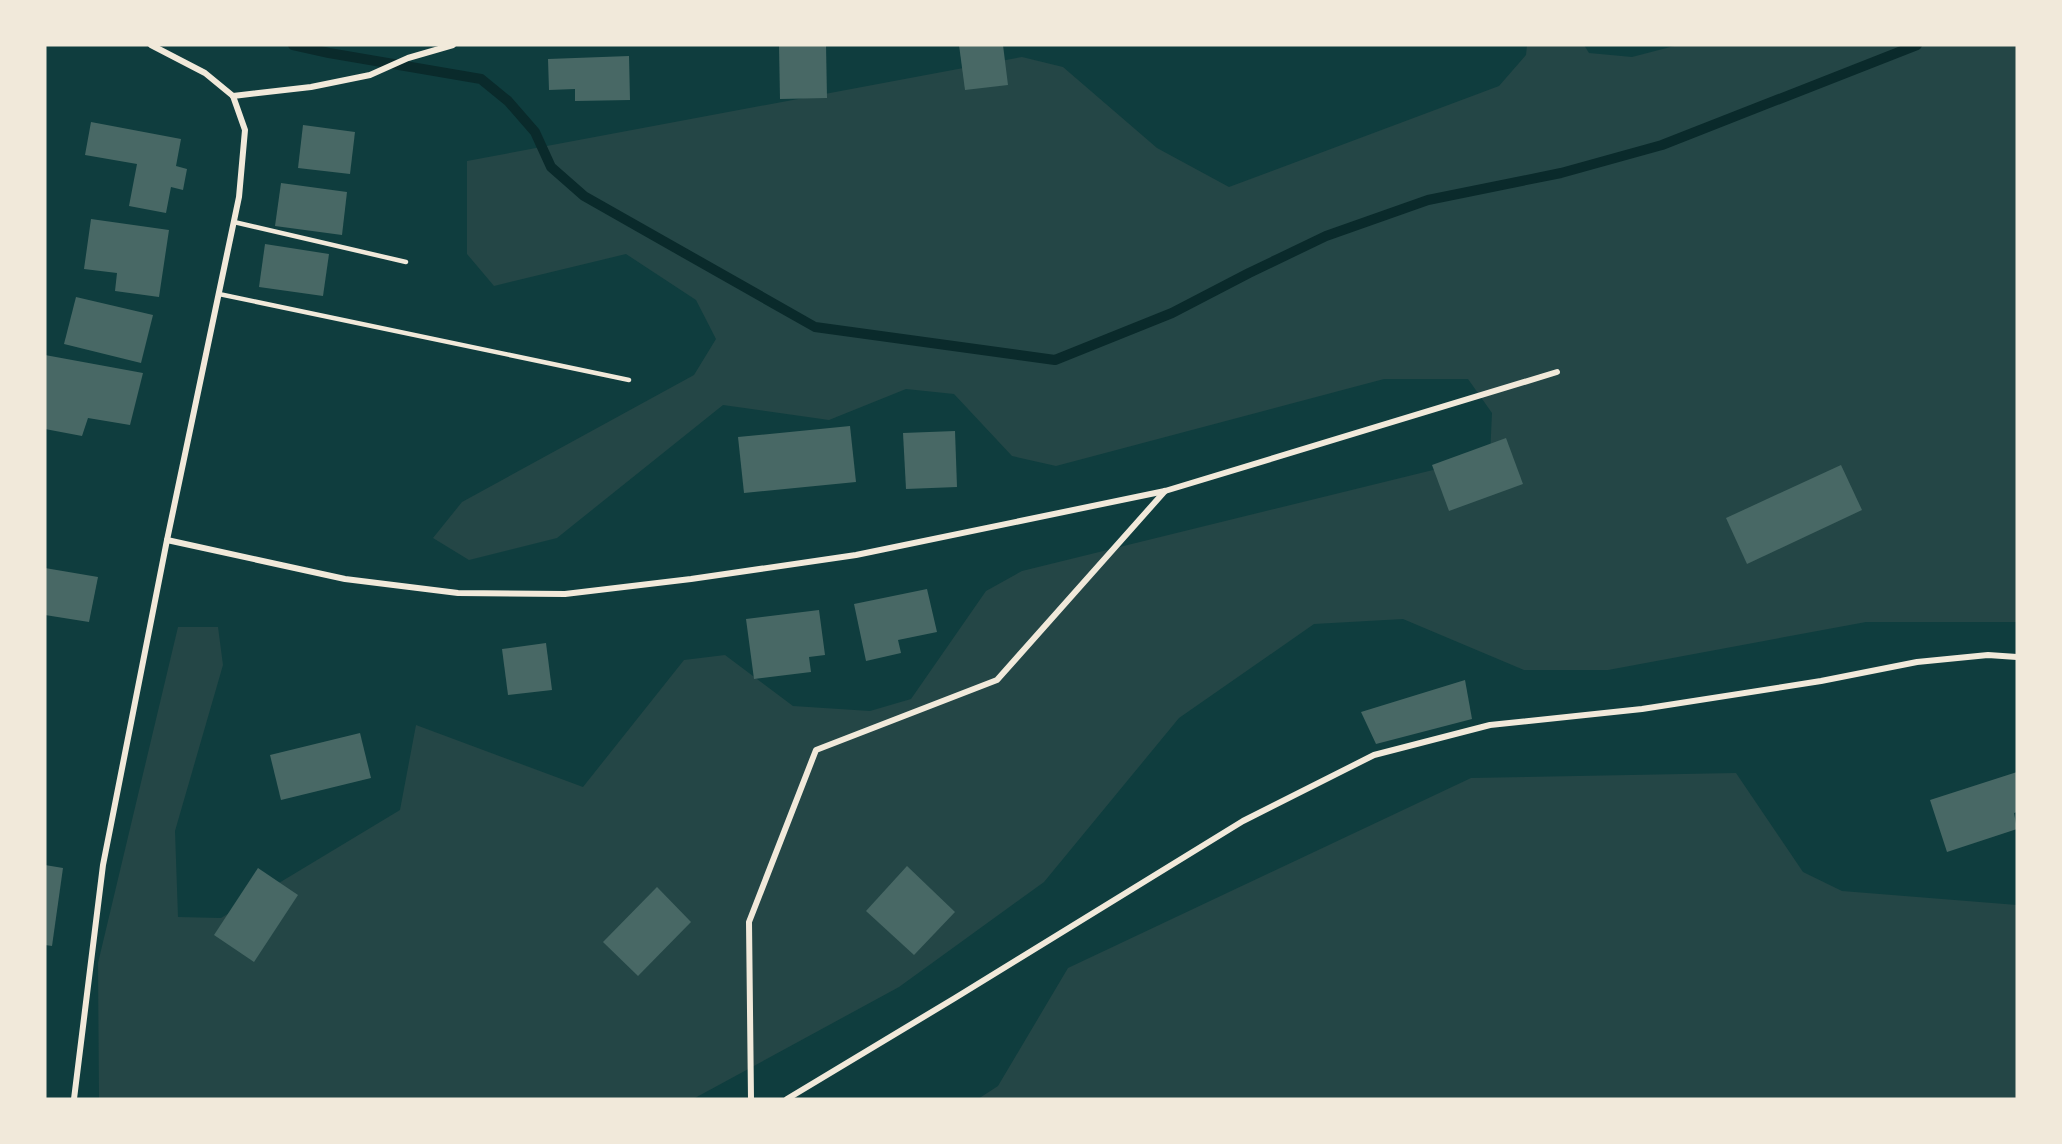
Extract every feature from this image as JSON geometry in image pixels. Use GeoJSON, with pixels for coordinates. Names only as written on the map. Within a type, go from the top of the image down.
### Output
{"type":"FeatureCollection","features":[{"type":"Feature","properties":{"kind":"street"},"geometry":{"type":"LineString","coordinates":[[74,1099],[103,865],[167,540],[239,197],[245,130],[233,96],[205,73],[151,45]]}},
{"type":"Feature","properties":{"kind":"street"},"geometry":{"type":"LineString","coordinates":[[233,96],[311,87],[370,75],[408,58],[453,45]]}},
{"type":"Feature","properties":{"kind":"street"},"geometry":{"type":"LineString","coordinates":[[167,540],[345,579],[458,593],[565,594],[692,579],[856,555],[1165,491],[1557,372]]}},
{"type":"Feature","properties":{"kind":"street"},"geometry":{"type":"LineString","coordinates":[[751,1099],[749,922],[816,750],[997,680],[1165,491]]}},
{"type":"Feature","properties":{"kind":"street"},"geometry":{"type":"LineString","coordinates":[[787,1099],[1243,820],[1374,755],[1490,725],[1642,709],[1821,681],[1917,662],[1988,655],[2017,657]]}},
{"type":"Feature","properties":{"kind":"lane"},"geometry":{"type":"LineString","coordinates":[[234,222],[406,262]]}},
{"type":"Feature","properties":{"kind":"lane"},"geometry":{"type":"LineString","coordinates":[[219,294],[629,380]]}},
{"type":"Feature","properties":{"kind":"shaded area"},"geometry":{"type":"Polygon","coordinates":[[[1527,45],[1584,45],[1589,53],[1632,57],[1678,45],[2017,45],[2017,622],[1866,622],[1608,670],[1524,670],[1403,619],[1314,624],[1179,718],[1044,882],[899,987],[693,1099],[99,1099],[98,963],[178,627],[218,627],[223,665],[175,831],[178,917],[221,918],[400,810],[416,725],[583,787],[684,660],[725,655],[793,706],[870,711],[911,699],[986,591],[1022,571],[1490,456],[1492,413],[1468,379],[1384,379],[1056,466],[1012,456],[954,394],[906,389],[829,420],[723,405],[557,538],[469,560],[433,538],[462,502],[694,375],[716,339],[696,300],[626,254],[494,286],[467,254],[467,161],[1022,57],[1063,67],[1157,148],[1229,187],[1499,86],[1526,55],[1527,45]]]}},
{"type":"Feature","properties":{"kind":"shaded area"},"geometry":{"type":"Polygon","coordinates":[[[1736,773],[1803,872],[1842,891],[2017,905],[2017,1099],[978,1099],[998,1086],[1068,968],[1471,778],[1736,773]]]}},
{"type":"Feature","properties":{"kind":"building"},"geometry":{"type":"Polygon","coordinates":[[[779,45],[826,45],[827,98],[780,99],[779,45]]]}},
{"type":"Feature","properties":{"kind":"building"},"geometry":{"type":"Polygon","coordinates":[[[959,45],[1003,45],[1008,85],[965,90],[959,45]]]}},
{"type":"Feature","properties":{"kind":"building"},"geometry":{"type":"Polygon","coordinates":[[[629,56],[630,100],[575,101],[575,89],[549,90],[548,59],[629,56]]]}},
{"type":"Feature","properties":{"kind":"building"},"geometry":{"type":"Polygon","coordinates":[[[91,122],[181,139],[176,166],[187,169],[183,190],[171,187],[166,213],[129,206],[137,164],[85,155],[91,122]]]}},
{"type":"Feature","properties":{"kind":"building"},"geometry":{"type":"Polygon","coordinates":[[[303,125],[355,132],[350,174],[298,168],[303,125]]]}},
{"type":"Feature","properties":{"kind":"building"},"geometry":{"type":"Polygon","coordinates":[[[281,183],[347,192],[342,235],[275,226],[281,183]]]}},
{"type":"Feature","properties":{"kind":"building"},"geometry":{"type":"Polygon","coordinates":[[[91,219],[169,230],[159,297],[115,291],[117,273],[84,269],[91,219]]]}},
{"type":"Feature","properties":{"kind":"building"},"geometry":{"type":"Polygon","coordinates":[[[265,244],[329,254],[323,296],[259,287],[265,244]]]}},
{"type":"Feature","properties":{"kind":"building"},"geometry":{"type":"Polygon","coordinates":[[[76,297],[153,315],[141,363],[64,344],[76,297]]]}},
{"type":"Feature","properties":{"kind":"building"},"geometry":{"type":"Polygon","coordinates":[[[45,355],[143,373],[130,425],[88,418],[82,436],[45,429],[45,355]]]}},
{"type":"Feature","properties":{"kind":"building"},"geometry":{"type":"Polygon","coordinates":[[[850,426],[856,482],[744,493],[738,437],[850,426]]]}},
{"type":"Feature","properties":{"kind":"building"},"geometry":{"type":"Polygon","coordinates":[[[955,431],[957,487],[906,489],[903,433],[955,431]]]}},
{"type":"Feature","properties":{"kind":"building"},"geometry":{"type":"Polygon","coordinates":[[[1506,438],[1523,484],[1449,511],[1432,465],[1506,438]]]}},
{"type":"Feature","properties":{"kind":"building"},"geometry":{"type":"Polygon","coordinates":[[[1841,465],[1862,510],[1747,564],[1726,518],[1841,465]]]}},
{"type":"Feature","properties":{"kind":"building"},"geometry":{"type":"Polygon","coordinates":[[[45,568],[98,577],[89,622],[45,615],[45,568]]]}},
{"type":"Feature","properties":{"kind":"building"},"geometry":{"type":"Polygon","coordinates":[[[927,589],[937,632],[898,640],[901,653],[866,661],[854,604],[927,589]]]}},
{"type":"Feature","properties":{"kind":"building"},"geometry":{"type":"Polygon","coordinates":[[[819,610],[825,655],[809,657],[811,672],[754,679],[746,619],[819,610]]]}},
{"type":"Feature","properties":{"kind":"building"},"geometry":{"type":"Polygon","coordinates":[[[546,643],[552,690],[508,695],[502,649],[546,643]]]}},
{"type":"Feature","properties":{"kind":"building"},"geometry":{"type":"Polygon","coordinates":[[[1465,680],[1472,719],[1376,744],[1361,712],[1465,680]]]}},
{"type":"Feature","properties":{"kind":"building"},"geometry":{"type":"Polygon","coordinates":[[[360,733],[371,778],[281,800],[270,755],[360,733]]]}},
{"type":"Feature","properties":{"kind":"building"},"geometry":{"type":"Polygon","coordinates":[[[2017,772],[2017,812],[2014,813],[2017,829],[1947,852],[1930,800],[2017,772]]]}},
{"type":"Feature","properties":{"kind":"building"},"geometry":{"type":"Polygon","coordinates":[[[45,865],[63,868],[52,946],[45,945],[45,865]]]}},
{"type":"Feature","properties":{"kind":"building"},"geometry":{"type":"Polygon","coordinates":[[[907,866],[955,912],[914,955],[866,911],[907,866]]]}},
{"type":"Feature","properties":{"kind":"building"},"geometry":{"type":"Polygon","coordinates":[[[258,868],[298,895],[254,962],[214,935],[258,868]]]}},
{"type":"Feature","properties":{"kind":"building"},"geometry":{"type":"Polygon","coordinates":[[[657,887],[691,922],[638,976],[603,942],[657,887]]]}},
{"type":"Feature","properties":{"kind":"waterway"},"geometry":{"type":"LineString","coordinates":[[293,45],[481,79],[508,101],[535,132],[551,167],[584,196],[815,327],[1055,360],[1172,313],[1326,236],[1428,200],[1561,173],[1662,145],[1917,45]]}}]}
